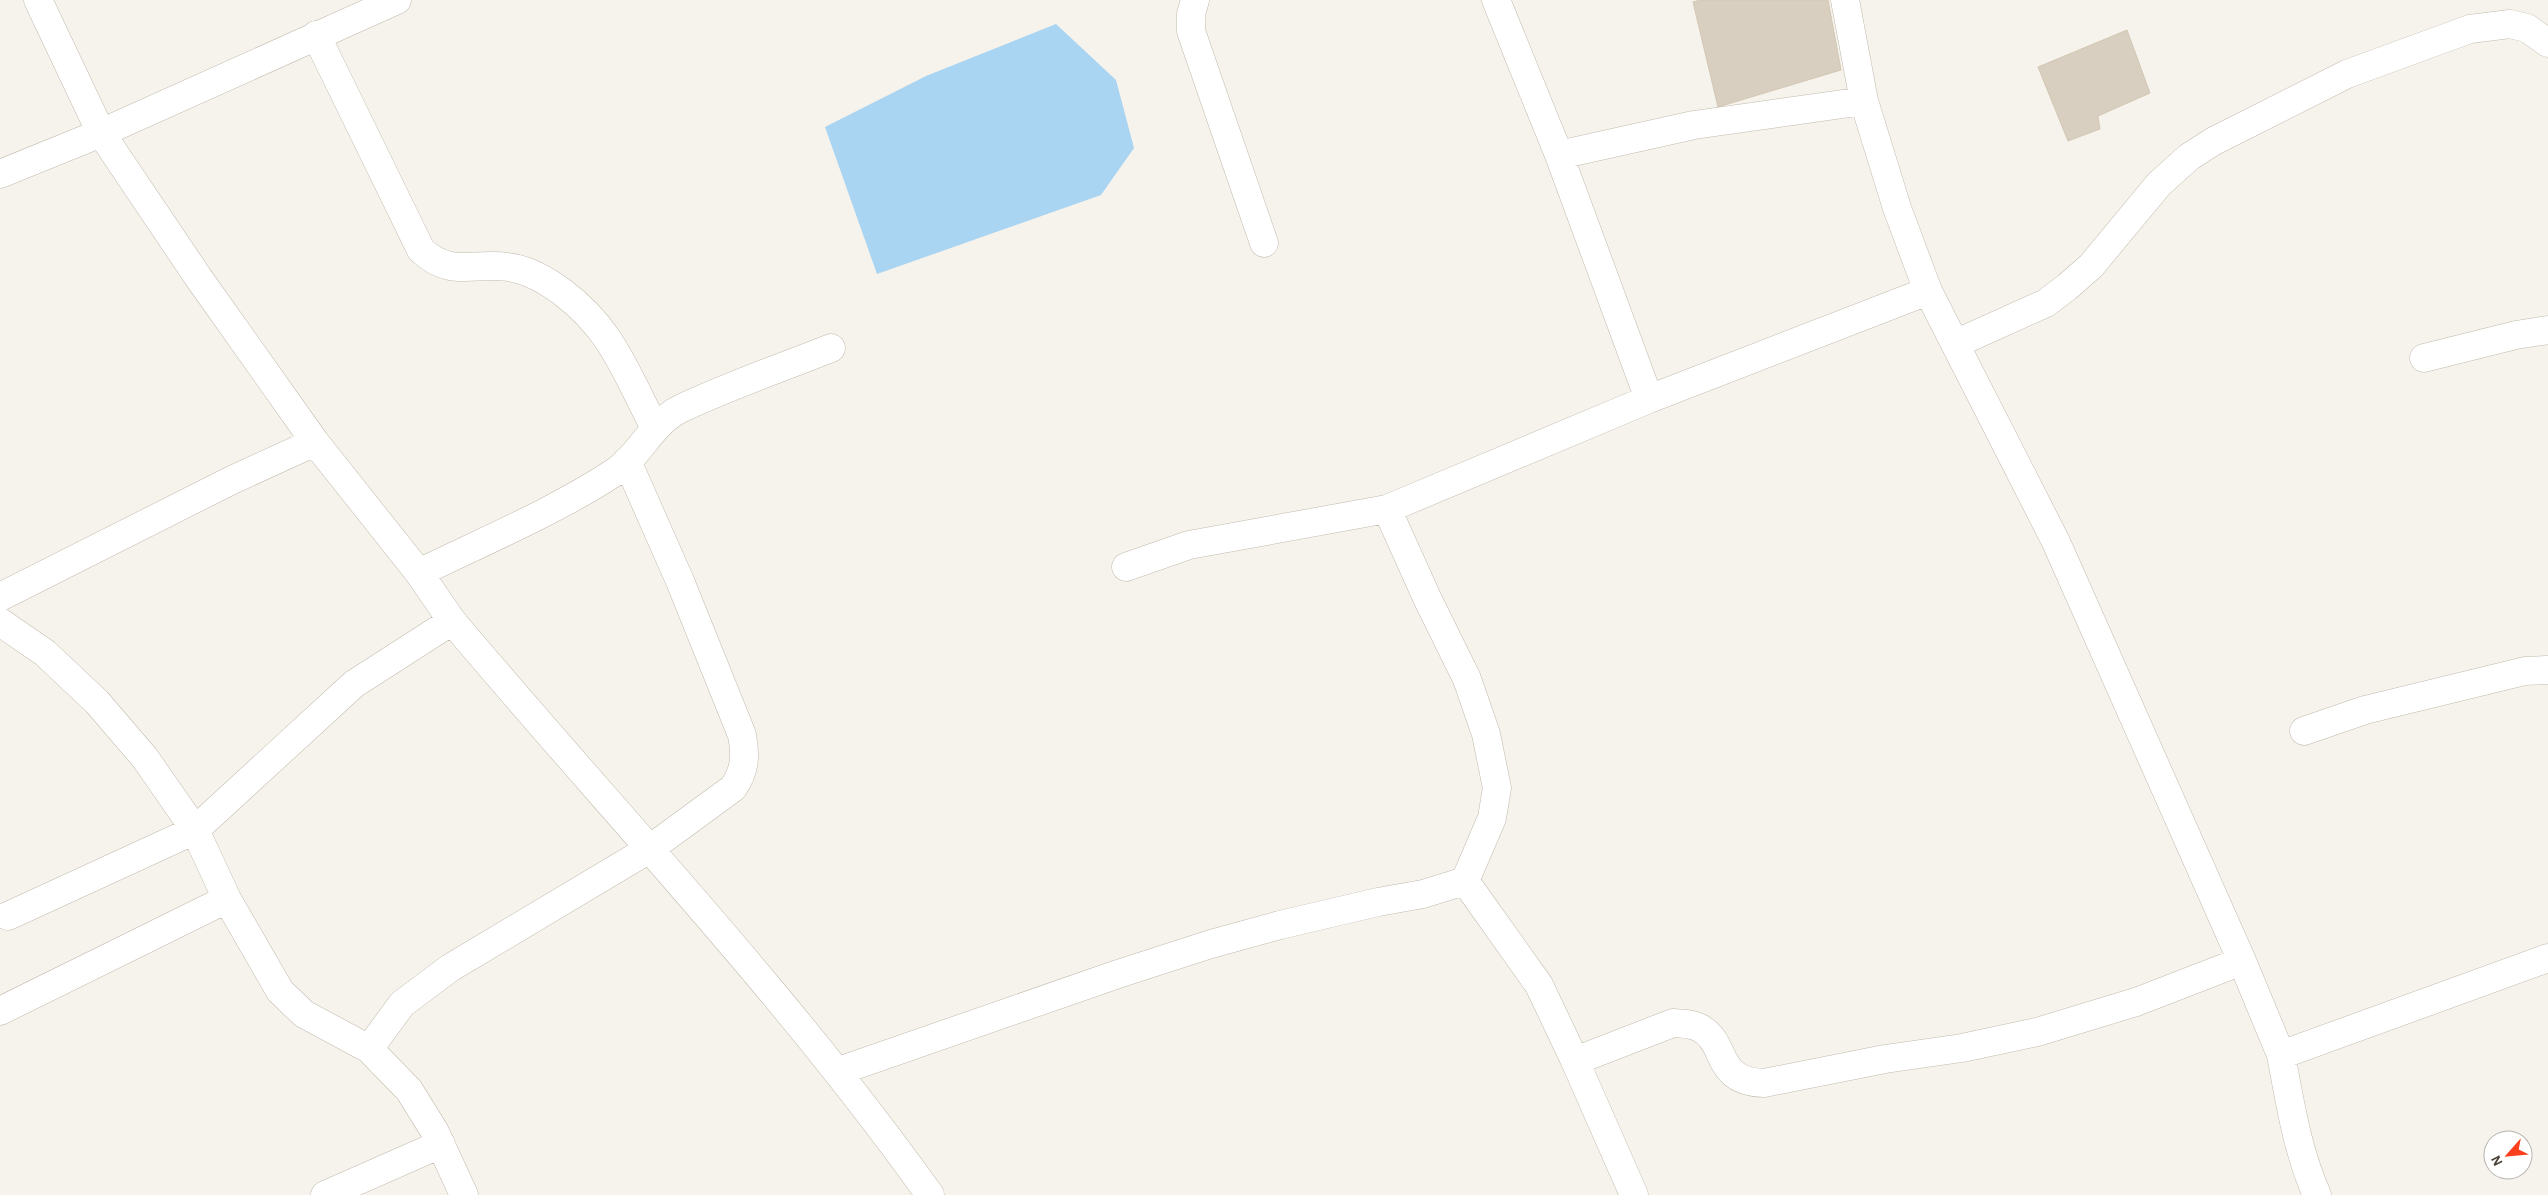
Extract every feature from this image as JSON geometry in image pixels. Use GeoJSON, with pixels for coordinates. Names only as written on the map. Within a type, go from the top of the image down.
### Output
{"type":"FeatureCollection","features":[{"type":"Feature","properties":{"kind":"street"},"geometry":{"type":"LineString","coordinates":[[38,0],[101,134],[198,277],[315,442],[419,574],[452,621],[650,848],[839,1071],[930,1195]]}},
{"type":"Feature","properties":{"kind":"street"},"geometry":{"type":"LineString","coordinates":[[0,174],[101,134],[316,35],[397,0]]}},
{"type":"Feature","properties":{"kind":"street"},"geometry":{"type":"LineString","coordinates":[[1195,0],[1191,14],[1191,31],[1264,243]]}},
{"type":"Feature","properties":{"kind":"street"},"geometry":{"type":"LineString","coordinates":[[1496,0],[1559,156],[1649,399]]}},
{"type":"Feature","properties":{"kind":"street"},"geometry":{"type":"LineString","coordinates":[[1845,0],[1864,101],[1897,208],[1928,291],[2056,542],[2242,961],[2281,1055],[2294,1127],[2308,1174],[2317,1195]]}},
{"type":"Feature","properties":{"kind":"street"},"geometry":{"type":"LineString","coordinates":[[1955,344],[2046,303],[2067,287],[2092,266],[2159,184],[2189,157],[2214,141],[2347,74],[2470,28],[2510,24],[2527,28],[2548,42]]}},
{"type":"Feature","properties":{"kind":"street"},"geometry":{"type":"LineString","coordinates":[[316,35],[421,250],[434,262],[444,266],[508,267],[530,273],[555,288],[581,308],[606,337],[655,428]]}},
{"type":"Feature","properties":{"kind":"street"},"geometry":{"type":"LineString","coordinates":[[1559,156],[1694,125],[1864,101]]}},
{"type":"Feature","properties":{"kind":"street"},"geometry":{"type":"LineString","coordinates":[[1126,566],[1189,545],[1387,509],[1649,399],[1928,291]]}},
{"type":"Feature","properties":{"kind":"street"},"geometry":{"type":"LineString","coordinates":[[2424,358],[2516,335],[2548,330]]}},
{"type":"Feature","properties":{"kind":"street"},"geometry":{"type":"LineString","coordinates":[[419,574],[579,494],[617,471],[628,461],[655,428],[678,410],[831,348]]}},
{"type":"Feature","properties":{"kind":"street"},"geometry":{"type":"LineString","coordinates":[[0,596],[232,480],[315,442]]}},
{"type":"Feature","properties":{"kind":"street"},"geometry":{"type":"LineString","coordinates":[[370,1049],[402,1004],[430,982],[450,968],[650,848],[733,788],[741,776],[745,750],[742,735],[680,581],[628,461]]}},
{"type":"Feature","properties":{"kind":"street"},"geometry":{"type":"LineString","coordinates":[[839,1071],[1094,982],[1211,944],[1280,925],[1378,902],[1423,894],[1465,880],[1492,818],[1497,788],[1486,734],[1467,679],[1428,600],[1387,509]]}},
{"type":"Feature","properties":{"kind":"street"},"geometry":{"type":"LineString","coordinates":[[8,916],[195,830],[354,684],[452,621]]}},
{"type":"Feature","properties":{"kind":"street"},"geometry":{"type":"LineString","coordinates":[[0,622],[45,653],[98,702],[145,758],[195,830],[228,899],[280,991],[304,1014],[370,1049],[409,1090],[441,1144],[464,1195]]}},
{"type":"Feature","properties":{"kind":"street"},"geometry":{"type":"LineString","coordinates":[[2304,731],[2365,710],[2525,671],[2548,670]]}},
{"type":"Feature","properties":{"kind":"street"},"geometry":{"type":"LineString","coordinates":[[1465,880],[1539,985],[1576,1061],[1634,1195]]}},
{"type":"Feature","properties":{"kind":"street"},"geometry":{"type":"LineString","coordinates":[[0,1010],[228,899]]}},
{"type":"Feature","properties":{"kind":"street"},"geometry":{"type":"LineString","coordinates":[[2281,1055],[2548,958]]}},
{"type":"Feature","properties":{"kind":"street"},"geometry":{"type":"LineString","coordinates":[[1576,1061],[1673,1023],[1690,1024],[1702,1029],[1712,1039],[1726,1068],[1750,1082],[1764,1083],[1885,1059],[1962,1048],[2037,1032],[2136,1002],[2242,961]]}},
{"type":"Feature","properties":{"kind":"street"},"geometry":{"type":"LineString","coordinates":[[325,1195],[441,1144]]}},
{"type":"Feature","properties":{"kind":"water"},"geometry":{"type":"Polygon","coordinates":[[[1056,24],[1116,80],[1134,148],[1101,195],[877,274],[825,127],[926,76],[1056,24]]]}},
{"type":"Feature","properties":{"kind":"building"},"geometry":{"type":"Polygon","coordinates":[[[1700,0],[1828,0],[1841,70],[1718,107],[1693,2],[1700,0]]]}},
{"type":"Feature","properties":{"kind":"building"},"geometry":{"type":"Polygon","coordinates":[[[2127,30],[2150,93],[2098,116],[2100,129],[2068,141],[2038,67],[2127,30]]]}}]}
